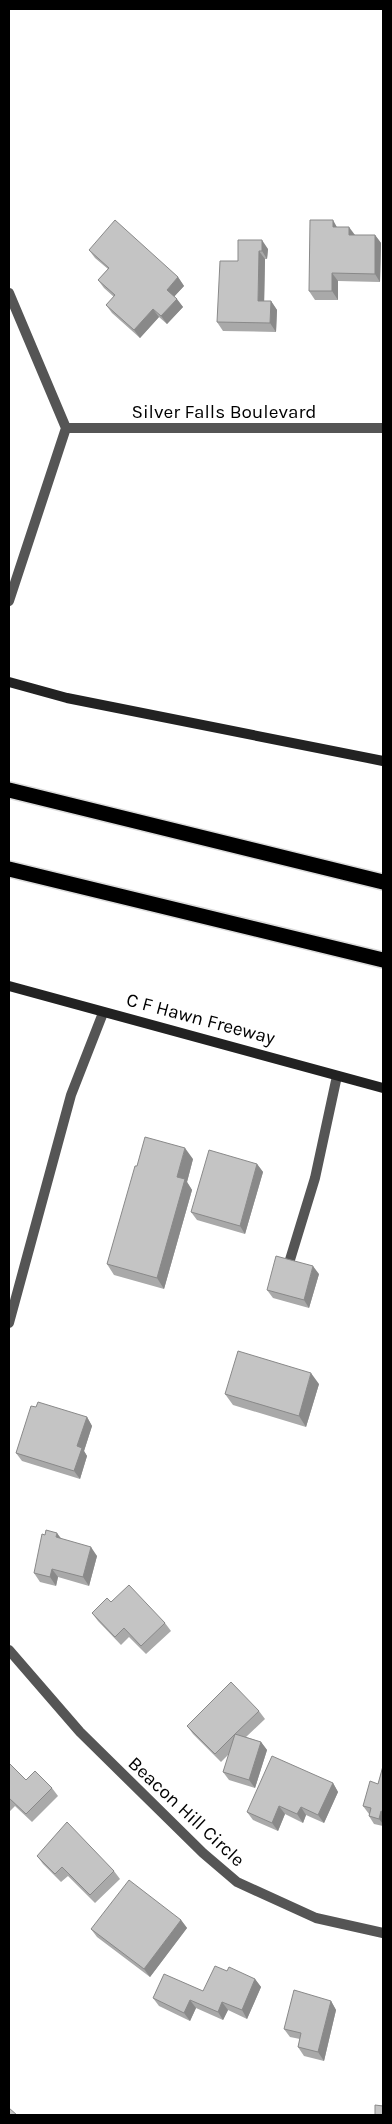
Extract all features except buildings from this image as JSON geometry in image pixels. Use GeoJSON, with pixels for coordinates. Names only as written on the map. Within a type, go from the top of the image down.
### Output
{"type":"FeatureCollection","features":[{"type":"Feature","properties":{"kind":"highway"},"geometry":{"type":"LineString","coordinates":[[9,790],[383,882]]}},
{"type":"Feature","properties":{"kind":"highway"},"geometry":{"type":"LineString","coordinates":[[9,869],[383,960]]}},
{"type":"Feature","properties":{"kind":"highway"},"geometry":{"type":"LineString","coordinates":[[338,872],[383,873]]}},
{"type":"Feature","properties":{"kind":"highway"},"geometry":{"type":"LineString","coordinates":[[365,956],[383,966]]}},
{"type":"Feature","properties":{"kind":"main road"},"geometry":{"type":"LineString","coordinates":[[9,682],[67,698],[383,761]]}},
{"type":"Feature","properties":{"kind":"main road","name":"C F Hawn Freeway"},"geometry":{"type":"LineString","coordinates":[[9,986],[383,1088]]}},
{"type":"Feature","properties":{"kind":"street"},"geometry":{"type":"LineString","coordinates":[[9,293],[66,428],[9,602]]}},
{"type":"Feature","properties":{"kind":"street","name":"Silver Falls Boulevard"},"geometry":{"type":"LineString","coordinates":[[66,428],[383,428]]}},
{"type":"Feature","properties":{"kind":"street"},"geometry":{"type":"LineString","coordinates":[[9,1323],[71,1095],[103,1013]]}},
{"type":"Feature","properties":{"kind":"street"},"geometry":{"type":"LineString","coordinates":[[289,1263],[315,1178],[337,1076]]}},
{"type":"Feature","properties":{"kind":"street","name":"Beacon Hill Circle"},"geometry":{"type":"LineString","coordinates":[[9,1650],[80,1732],[203,1853],[237,1882],[316,1918],[383,1933]]}}]}
